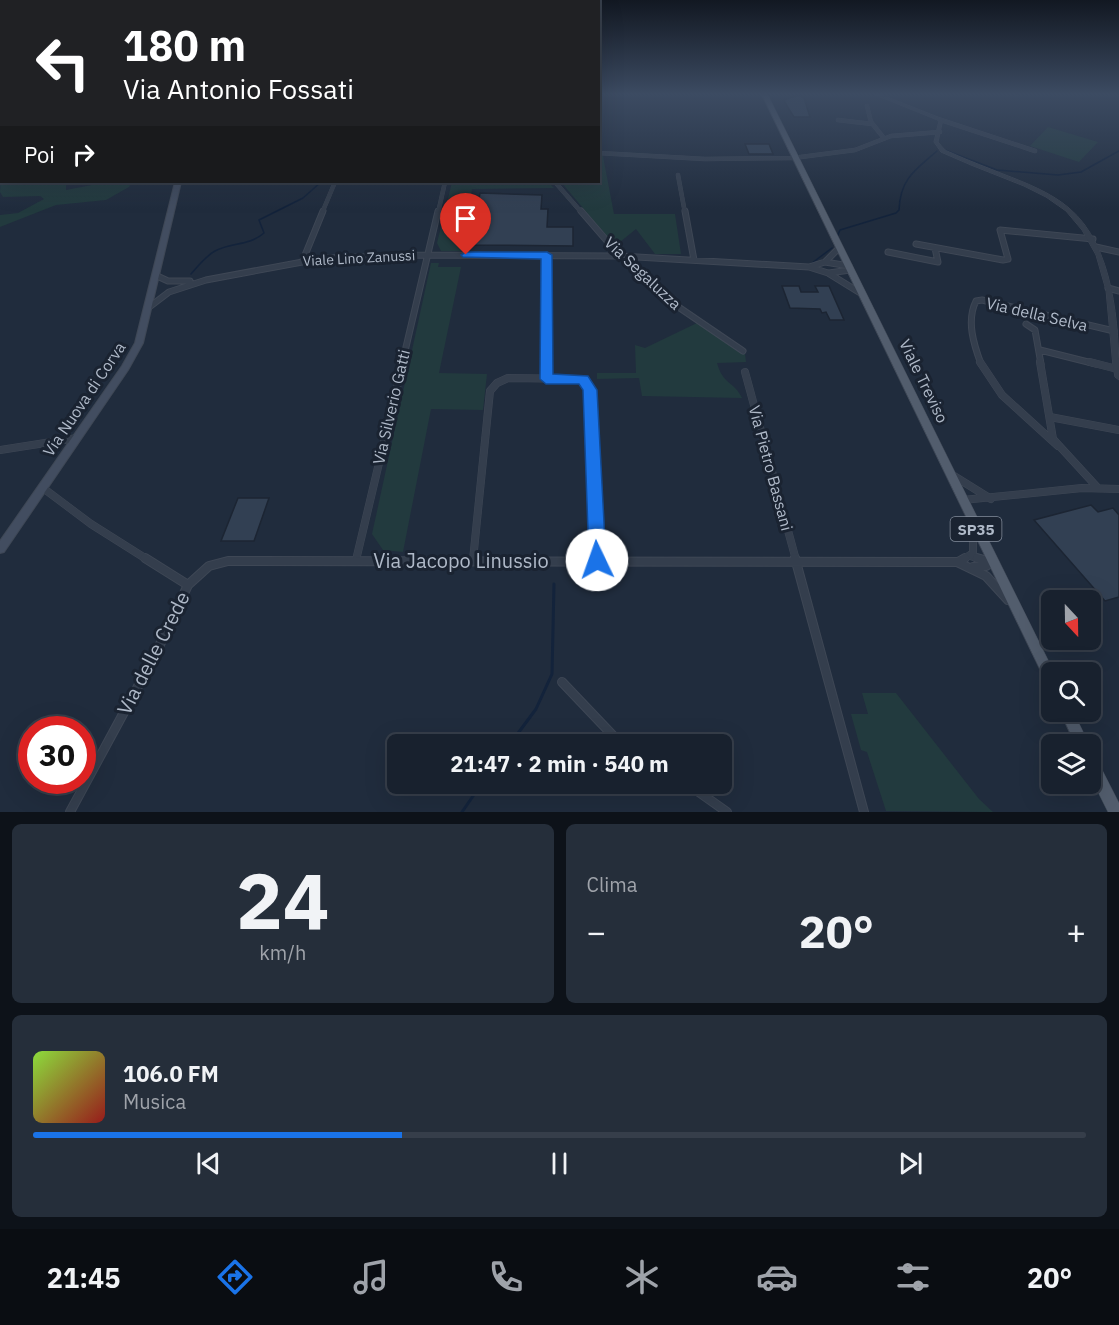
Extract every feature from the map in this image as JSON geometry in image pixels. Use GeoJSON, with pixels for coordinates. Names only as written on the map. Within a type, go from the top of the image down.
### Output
{"type":"FeatureCollection","features":[{"type":"Feature","properties":{"kind":"main road","name":"Viale Treviso"},"geometry":{"type":"LineString","coordinates":[[782,133],[1042,662]]}},
{"type":"Feature","properties":{"kind":"main road","name":"Via Nuova di Corva"},"geometry":{"type":"LineString","coordinates":[[0,549],[125,368],[139,343],[178,183]]}},
{"type":"Feature","properties":{"kind":"main road"},"geometry":{"type":"LineString","coordinates":[[1101,782],[1116,812]]}},
{"type":"Feature","properties":{"kind":"street"},"geometry":{"type":"LineString","coordinates":[[880,133],[883,137]]}},
{"type":"Feature","properties":{"kind":"street"},"geometry":{"type":"LineString","coordinates":[[600,153],[705,159],[793,158],[863,148],[883,137],[930,133]]}},
{"type":"Feature","properties":{"kind":"street"},"geometry":{"type":"LineString","coordinates":[[940,133],[936,142],[939,148],[1054,197],[1080,221],[1093,239],[1108,288],[1119,377]]}},
{"type":"Feature","properties":{"kind":"street"},"geometry":{"type":"LineString","coordinates":[[980,133],[1035,151]]}},
{"type":"Feature","properties":{"kind":"street"},"geometry":{"type":"LineString","coordinates":[[678,176],[694,260]]}},
{"type":"Feature","properties":{"kind":"street"},"geometry":{"type":"LineString","coordinates":[[303,260],[335,183]]}},
{"type":"Feature","properties":{"kind":"street","name":"Via Silverio Gatti"},"geometry":{"type":"LineString","coordinates":[[356,560],[445,183]]}},
{"type":"Feature","properties":{"kind":"street","name":"Via Segaluzza"},"geometry":{"type":"LineString","coordinates":[[556,183],[620,256],[674,304],[743,351]]}},
{"type":"Feature","properties":{"kind":"street"},"geometry":{"type":"LineString","coordinates":[[916,244],[1003,260],[1008,259],[1000,230],[1093,239]]}},
{"type":"Feature","properties":{"kind":"street"},"geometry":{"type":"LineString","coordinates":[[1096,247],[1119,252]]}},
{"type":"Feature","properties":{"kind":"street","name":"Viale Lino Zanussi"},"geometry":{"type":"LineString","coordinates":[[809,267],[825,262],[839,248]]}},
{"type":"Feature","properties":{"kind":"street"},"geometry":{"type":"LineString","coordinates":[[888,252],[938,262],[935,248]]}},
{"type":"Feature","properties":{"kind":"street","name":"Viale Lino Zanussi"},"geometry":{"type":"LineString","coordinates":[[147,308],[169,292],[206,280],[303,260],[426,255],[620,256],[809,267],[828,273],[862,294]]}},
{"type":"Feature","properties":{"kind":"street"},"geometry":{"type":"LineString","coordinates":[[546,379],[547,255]]}},
{"type":"Feature","properties":{"kind":"street","name":"Viale Lino Zanussi"},"geometry":{"type":"LineString","coordinates":[[825,262],[850,268]]}},
{"type":"Feature","properties":{"kind":"street","name":"Viale Lino Zanussi"},"geometry":{"type":"LineString","coordinates":[[828,273],[850,268]]}},
{"type":"Feature","properties":{"kind":"street","name":"Viale Lino Zanussi"},"geometry":{"type":"LineString","coordinates":[[155,275],[158,279],[172,282],[206,280]]}},
{"type":"Feature","properties":{"kind":"street","name":"Viale Lino Zanussi"},"geometry":{"type":"LineString","coordinates":[[152,290],[172,282]]}},
{"type":"Feature","properties":{"kind":"street"},"geometry":{"type":"LineString","coordinates":[[1108,288],[1119,291]]}},
{"type":"Feature","properties":{"kind":"street","name":"Viale Lino Zanussi"},"geometry":{"type":"LineString","coordinates":[[152,290],[169,292]]}},
{"type":"Feature","properties":{"kind":"street","name":"Via della Selva"},"geometry":{"type":"LineString","coordinates":[[1058,446],[995,390],[977,354],[972,337],[971,316],[976,301],[1114,331]]}},
{"type":"Feature","properties":{"kind":"street"},"geometry":{"type":"LineString","coordinates":[[1026,324],[1035,330],[1040,350],[1053,439],[1098,487]]}},
{"type":"Feature","properties":{"kind":"street"},"geometry":{"type":"LineString","coordinates":[[1040,350],[1117,369]]}},
{"type":"Feature","properties":{"kind":"street","name":"Via Pietro Bassani"},"geometry":{"type":"LineString","coordinates":[[745,372],[864,812]]}},
{"type":"Feature","properties":{"kind":"street"},"geometry":{"type":"LineString","coordinates":[[474,560],[490,391],[497,383],[508,378],[583,379],[590,390],[597,560]]}},
{"type":"Feature","properties":{"kind":"street"},"geometry":{"type":"LineString","coordinates":[[1050,417],[1119,430]]}},
{"type":"Feature","properties":{"kind":"street"},"geometry":{"type":"LineString","coordinates":[[0,450],[76,438]]}},
{"type":"Feature","properties":{"kind":"street"},"geometry":{"type":"LineString","coordinates":[[949,473],[991,499]]}},
{"type":"Feature","properties":{"kind":"street"},"geometry":{"type":"LineString","coordinates":[[962,500],[1098,487],[1119,489]]}},
{"type":"Feature","properties":{"kind":"street","name":"Via delle Crede"},"geometry":{"type":"LineString","coordinates":[[43,488],[91,524],[188,585],[155,655],[70,812]]}},
{"type":"Feature","properties":{"kind":"street"},"geometry":{"type":"LineString","coordinates":[[970,556],[974,549],[972,522]]}},
{"type":"Feature","properties":{"kind":"street"},"geometry":{"type":"LineString","coordinates":[[957,562],[970,556],[978,556],[992,562]]}},
{"type":"Feature","properties":{"kind":"street","name":"Via Jacopo Linussio"},"geometry":{"type":"LineString","coordinates":[[188,585],[208,566],[228,561],[597,560],[797,564],[957,562]]}},
{"type":"Feature","properties":{"kind":"street"},"geometry":{"type":"LineString","coordinates":[[957,562],[973,567],[988,578],[1015,609]]}},
{"type":"Feature","properties":{"kind":"street"},"geometry":{"type":"LineString","coordinates":[[973,567],[986,566],[992,562]]}},
{"type":"Feature","properties":{"kind":"street"},"geometry":{"type":"LineString","coordinates":[[562,682],[609,734]]}},
{"type":"Feature","properties":{"kind":"street"},"geometry":{"type":"LineString","coordinates":[[702,794],[727,812]]}},
{"type":"Feature","properties":{"kind":"green space"},"geometry":{"type":"Polygon","coordinates":[[[1042,133],[1068,133],[1098,142],[1079,162],[1030,146],[1042,133]]]}},
{"type":"Feature","properties":{"kind":"green space"},"geometry":{"type":"Polygon","coordinates":[[[600,156],[603,156],[614,214],[675,214],[681,254],[655,254],[636,229],[615,246],[562,183],[600,183],[600,156]]]}},
{"type":"Feature","properties":{"kind":"green space"},"geometry":{"type":"Polygon","coordinates":[[[0,183],[66,183],[66,190],[97,184],[131,183],[129,187],[106,200],[56,205],[0,227],[0,215],[18,213],[44,199],[40,196],[3,197],[0,192],[0,183]]]}},
{"type":"Feature","properties":{"kind":"green space"},"geometry":{"type":"Polygon","coordinates":[[[452,183],[549,183],[554,188],[472,189],[462,251],[441,251],[437,243],[452,183]]]}},
{"type":"Feature","properties":{"kind":"green space"},"geometry":{"type":"Polygon","coordinates":[[[431,263],[439,263],[438,267],[461,267],[439,373],[487,374],[483,410],[431,409],[403,552],[383,550],[372,534],[431,263]]]}},
{"type":"Feature","properties":{"kind":"green space"},"geometry":{"type":"Polygon","coordinates":[[[697,323],[745,354],[746,362],[717,363],[722,375],[736,388],[742,398],[642,396],[639,378],[597,379],[597,373],[636,373],[635,345],[645,348],[697,323]]]}},
{"type":"Feature","properties":{"kind":"green space"},"geometry":{"type":"Polygon","coordinates":[[[862,693],[896,693],[979,799],[993,812],[886,811],[867,752],[861,750],[851,714],[868,714],[862,693]]]}},
{"type":"Feature","properties":{"kind":"building"},"geometry":{"type":"Polygon","coordinates":[[[745,144],[769,144],[773,154],[749,154],[745,144]]]}},
{"type":"Feature","properties":{"kind":"building"},"geometry":{"type":"Polygon","coordinates":[[[480,193],[542,195],[541,209],[548,209],[547,227],[573,227],[573,246],[474,245],[477,230],[473,230],[480,193]]]}},
{"type":"Feature","properties":{"kind":"building"},"geometry":{"type":"Polygon","coordinates":[[[782,286],[799,286],[801,292],[818,292],[815,286],[829,286],[844,320],[830,320],[826,312],[822,313],[820,309],[790,308],[782,286]]]}},
{"type":"Feature","properties":{"kind":"building"},"geometry":{"type":"Polygon","coordinates":[[[238,498],[269,498],[254,541],[221,541],[238,498]]]}},
{"type":"Feature","properties":{"kind":"building"},"geometry":{"type":"Polygon","coordinates":[[[1091,505],[1098,512],[1113,508],[1119,515],[1119,597],[1105,601],[1101,596],[1101,590],[1095,590],[1034,520],[1091,505]]]}},
{"type":"Feature","properties":{"kind":"waterway"},"geometry":{"type":"LineString","coordinates":[[945,150],[997,170],[1058,175],[1081,172],[1119,151]]}},
{"type":"Feature","properties":{"kind":"waterway"},"geometry":{"type":"LineString","coordinates":[[837,237],[840,230],[896,213],[899,210],[902,190],[910,176],[937,151]]}},
{"type":"Feature","properties":{"kind":"waterway"},"geometry":{"type":"LineString","coordinates":[[191,274],[205,258],[215,251],[246,242],[264,233],[259,220],[303,198],[320,183]]}},
{"type":"Feature","properties":{"kind":"waterway"},"geometry":{"type":"LineString","coordinates":[[812,263],[832,248]]}},
{"type":"Feature","properties":{"kind":"waterway"},"geometry":{"type":"LineString","coordinates":[[517,734],[536,709],[552,674],[554,584]]}},
{"type":"Feature","properties":{"kind":"waterway"},"geometry":{"type":"LineString","coordinates":[[462,812],[474,794]]}},
{"type":"Feature","properties":{"kind":"route"},"geometry":{"type":"LineString","coordinates":[[466,255],[547,255],[546,379],[583,379],[590,390],[597,560]]}}]}
